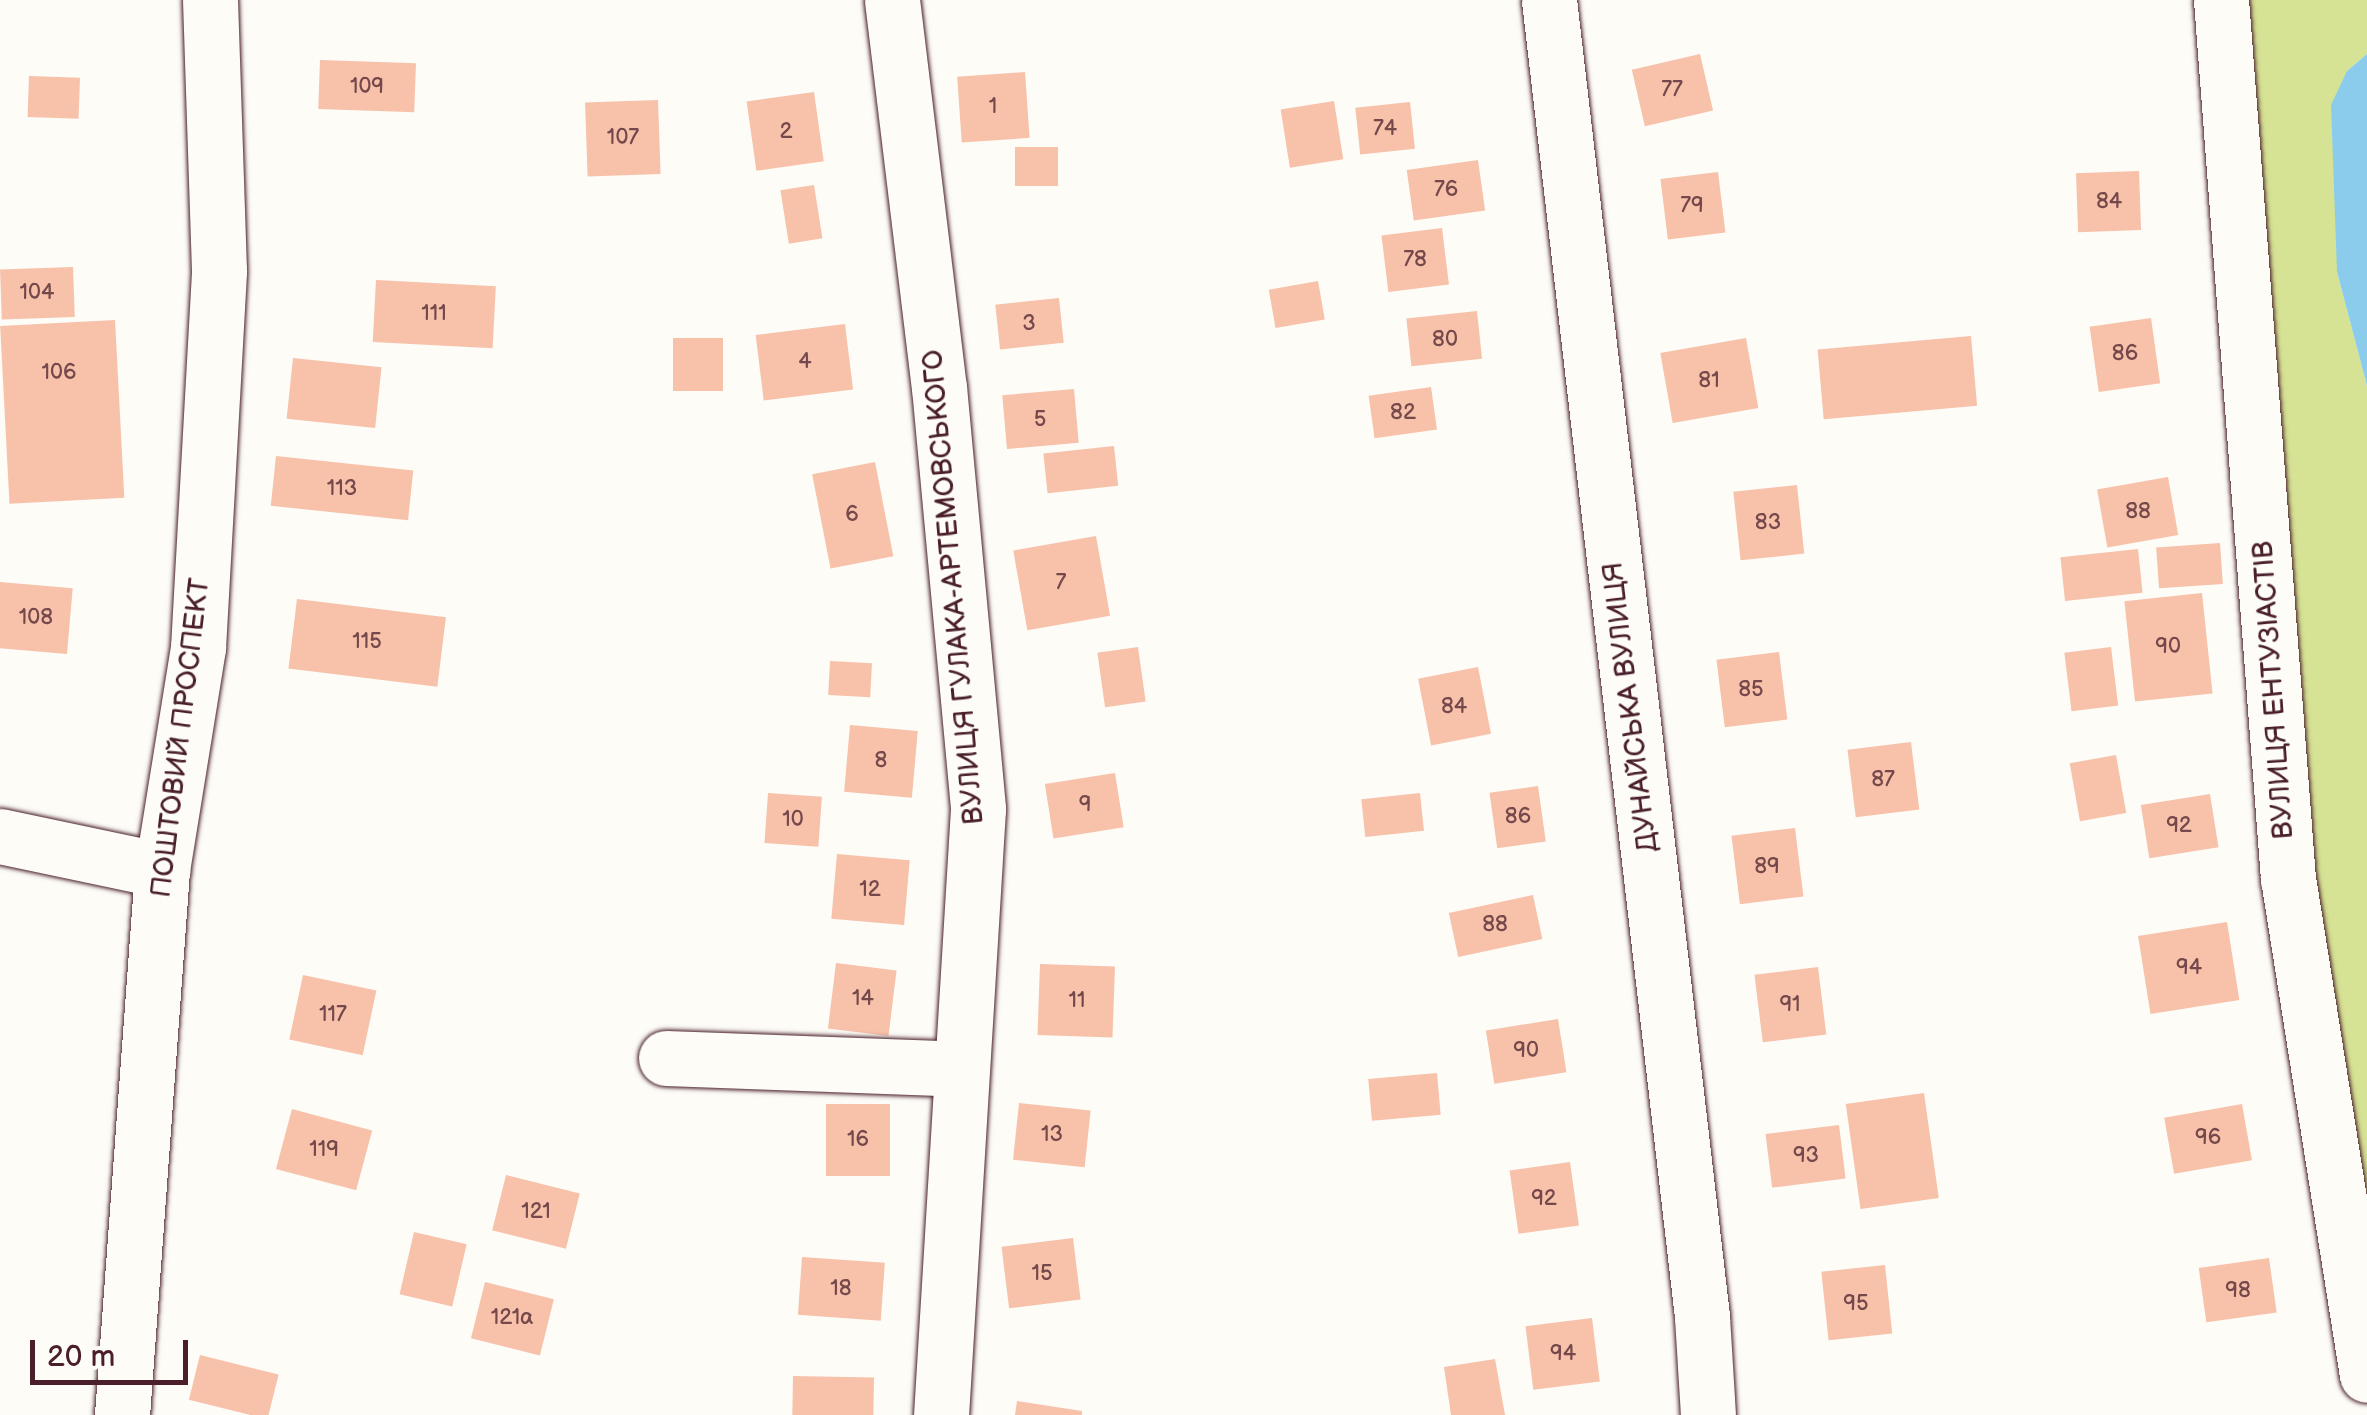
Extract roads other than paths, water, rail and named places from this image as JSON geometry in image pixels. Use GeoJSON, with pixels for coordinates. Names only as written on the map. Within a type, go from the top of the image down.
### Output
{"type":"FeatureCollection","features":[{"type":"Feature","properties":{"kind":"street","name":"ПОШТОВИЙ ПРОСПЕКТ"},"geometry":{"type":"LineString","coordinates":[[122,1415],[162,870],[198,648],[218,290],[210,0]]}},
{"type":"Feature","properties":{"kind":"street","name":"ВУЛИЦЯ ГУЛАКА-АРТЕМОВСЬКОГО"},"geometry":{"type":"LineString","coordinates":[[892,0],[939,386],[978,809],[941,1415]]}},
{"type":"Feature","properties":{"kind":"street","name":"ДУНАЙСЬКА ВУЛИЦЯ"},"geometry":{"type":"LineString","coordinates":[[1549,0],[1702,1317],[1708,1415]]}},
{"type":"Feature","properties":{"kind":"street","name":"ВУЛИЦЯ ЕНТУЗІАСТІВ"},"geometry":{"type":"LineString","coordinates":[[2221,0],[2288,878],[2367,1375]]}},
{"type":"Feature","properties":{"kind":"street"},"geometry":{"type":"LineString","coordinates":[[0,836],[162,870]]}},
{"type":"Feature","properties":{"kind":"street"},"geometry":{"type":"LineString","coordinates":[[666,1058],[960,1069]]}},
{"type":"Feature","properties":{"kind":"water"},"geometry":{"type":"Polygon","coordinates":[[[2367,54],[2367,386],[2337,272],[2331,105],[2347,71],[2367,54]]]}}]}
